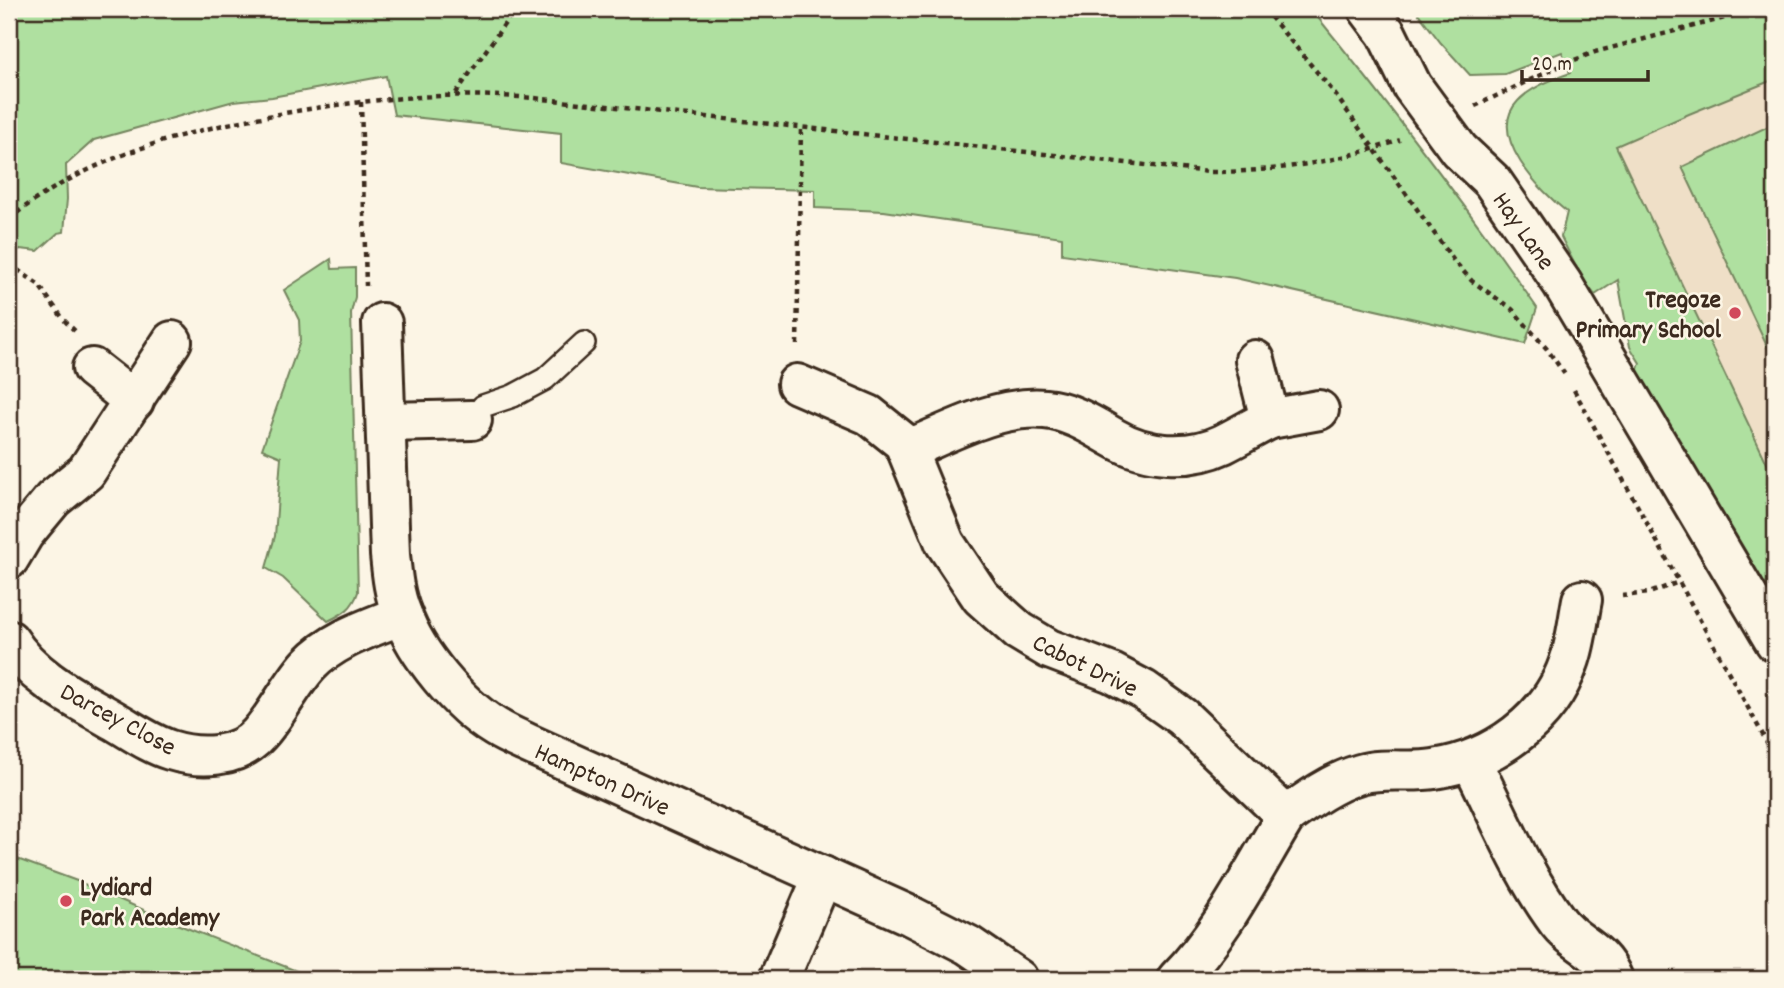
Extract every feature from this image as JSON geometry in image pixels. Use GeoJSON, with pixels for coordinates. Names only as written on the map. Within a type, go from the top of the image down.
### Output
{"type":"FeatureCollection","features":[{"type":"Feature","properties":{"kind":"street","name":"Hay Lane"},"geometry":{"type":"LineString","coordinates":[[1368,9],[1386,33],[1406,76],[1464,156],[1492,181],[1562,283],[1775,642]]}},
{"type":"Feature","properties":{"kind":"street","name":"Hampton Drive"},"geometry":{"type":"LineString","coordinates":[[382,323],[393,585],[402,615],[418,645],[442,679],[493,726],[823,876],[968,946],[1018,979]]}},
{"type":"Feature","properties":{"kind":"street"},"geometry":{"type":"LineString","coordinates":[[9,559],[24,534],[53,499],[86,472],[172,341]]}},
{"type":"Feature","properties":{"kind":"street"},"geometry":{"type":"LineString","coordinates":[[1255,360],[1270,419]]}},
{"type":"Feature","properties":{"kind":"street"},"geometry":{"type":"LineString","coordinates":[[92,368],[134,401]]}},
{"type":"Feature","properties":{"kind":"street","name":"Cabot Drive"},"geometry":{"type":"LineString","coordinates":[[797,384],[869,415],[904,443],[945,543],[981,597],[1019,631],[1049,649],[1112,673],[1144,690],[1182,717],[1286,816]]}},
{"type":"Feature","properties":{"kind":"street"},"geometry":{"type":"LineString","coordinates":[[907,450],[979,419],[1015,411],[1046,409],[1075,417],[1146,453],[1195,453],[1221,445],[1270,419],[1320,410]]}},
{"type":"Feature","properties":{"kind":"street"},"geometry":{"type":"LineString","coordinates":[[387,422],[472,419]]}},
{"type":"Feature","properties":{"kind":"street"},"geometry":{"type":"LineString","coordinates":[[1177,979],[1200,956],[1220,927],[1286,816],[1310,799],[1361,773],[1433,770],[1471,761],[1495,750],[1527,725],[1555,692],[1570,662],[1582,600]]}},
{"type":"Feature","properties":{"kind":"street","name":"Darcey Close"},"geometry":{"type":"LineString","coordinates":[[9,640],[36,672],[67,694],[157,744],[194,756],[218,755],[238,749],[257,737],[310,664],[332,645],[402,615]]}},
{"type":"Feature","properties":{"kind":"street"},"geometry":{"type":"LineString","coordinates":[[1471,761],[1532,881],[1550,910],[1571,935],[1600,956],[1613,979]]}},
{"type":"Feature","properties":{"kind":"street"},"geometry":{"type":"LineString","coordinates":[[779,979],[823,876]]}},
{"type":"Feature","properties":{"kind":"lane"},"geometry":{"type":"LineString","coordinates":[[472,419],[483,406],[513,396],[545,379],[584,343]]}},
{"type":"Feature","properties":{"kind":"path"},"geometry":{"type":"LineString","coordinates":[[456,94],[515,9]]}},
{"type":"Feature","properties":{"kind":"path"},"geometry":{"type":"LineString","coordinates":[[1264,9],[1332,90],[1463,271],[1472,281],[1512,309],[1568,379],[1775,757]]}},
{"type":"Feature","properties":{"kind":"path"},"geometry":{"type":"LineString","coordinates":[[9,219],[55,186],[126,154],[205,130],[258,118],[361,102],[456,94],[534,98],[1209,172],[1292,168],[1328,162],[1396,142],[1595,52],[1759,9]]}},
{"type":"Feature","properties":{"kind":"path"},"geometry":{"type":"LineString","coordinates":[[361,102],[368,323],[382,323]]}},
{"type":"Feature","properties":{"kind":"path"},"geometry":{"type":"LineString","coordinates":[[797,384],[802,128]]}},
{"type":"Feature","properties":{"kind":"path"},"geometry":{"type":"LineString","coordinates":[[9,264],[38,284],[64,320],[94,346],[92,368]]}},
{"type":"Feature","properties":{"kind":"path"},"geometry":{"type":"LineString","coordinates":[[1582,600],[1649,593],[1679,582]]}},
{"type":"Feature","properties":{"kind":"shaded area","name":"Tregoze Primary School"},"geometry":{"type":"Polygon","coordinates":[[[1775,79],[1775,480],[1615,146],[1775,79]]]}},
{"type":"Feature","properties":{"kind":"green space"},"geometry":{"type":"Polygon","coordinates":[[[9,9],[1311,9],[1427,156],[1537,308],[1525,344],[1235,278],[1062,254],[1062,237],[884,211],[815,208],[815,190],[697,187],[561,163],[561,133],[394,115],[386,76],[272,97],[234,101],[94,140],[66,165],[64,232],[58,233],[38,251],[20,249],[9,257],[9,9]]]}},
{"type":"Feature","properties":{"kind":"green space"},"geometry":{"type":"Polygon","coordinates":[[[1415,9],[1775,9],[1775,79],[1616,146],[1775,480],[1775,604],[1713,497],[1636,375],[1640,363],[1630,347],[1618,280],[1595,295],[1580,275],[1561,237],[1567,212],[1531,177],[1512,146],[1508,130],[1510,115],[1518,101],[1536,87],[1570,73],[1562,52],[1505,74],[1470,75],[1415,9]]]}},
{"type":"Feature","properties":{"kind":"green space"},"geometry":{"type":"Polygon","coordinates":[[[1775,123],[1775,363],[1682,167],[1775,123]]]}},
{"type":"Feature","properties":{"kind":"green space"},"geometry":{"type":"Polygon","coordinates":[[[331,259],[332,269],[355,268],[355,297],[351,313],[358,592],[347,610],[328,621],[283,578],[266,568],[275,536],[281,457],[262,449],[300,341],[299,320],[284,290],[331,259]]]}},
{"type":"Feature","properties":{"kind":"green space","name":"Lydiard Park Academy"},"geometry":{"type":"Polygon","coordinates":[[[9,856],[77,881],[169,921],[317,979],[9,979],[9,856]]]}},
{"type":"Feature","properties":{"kind":"place","name":"Tregoze Primary School"},"geometry":{"type":"Point","coordinates":[1735,313]}},
{"type":"Feature","properties":{"kind":"place","name":"Lydiard Park Academy"},"geometry":{"type":"Point","coordinates":[66,901]}}]}
